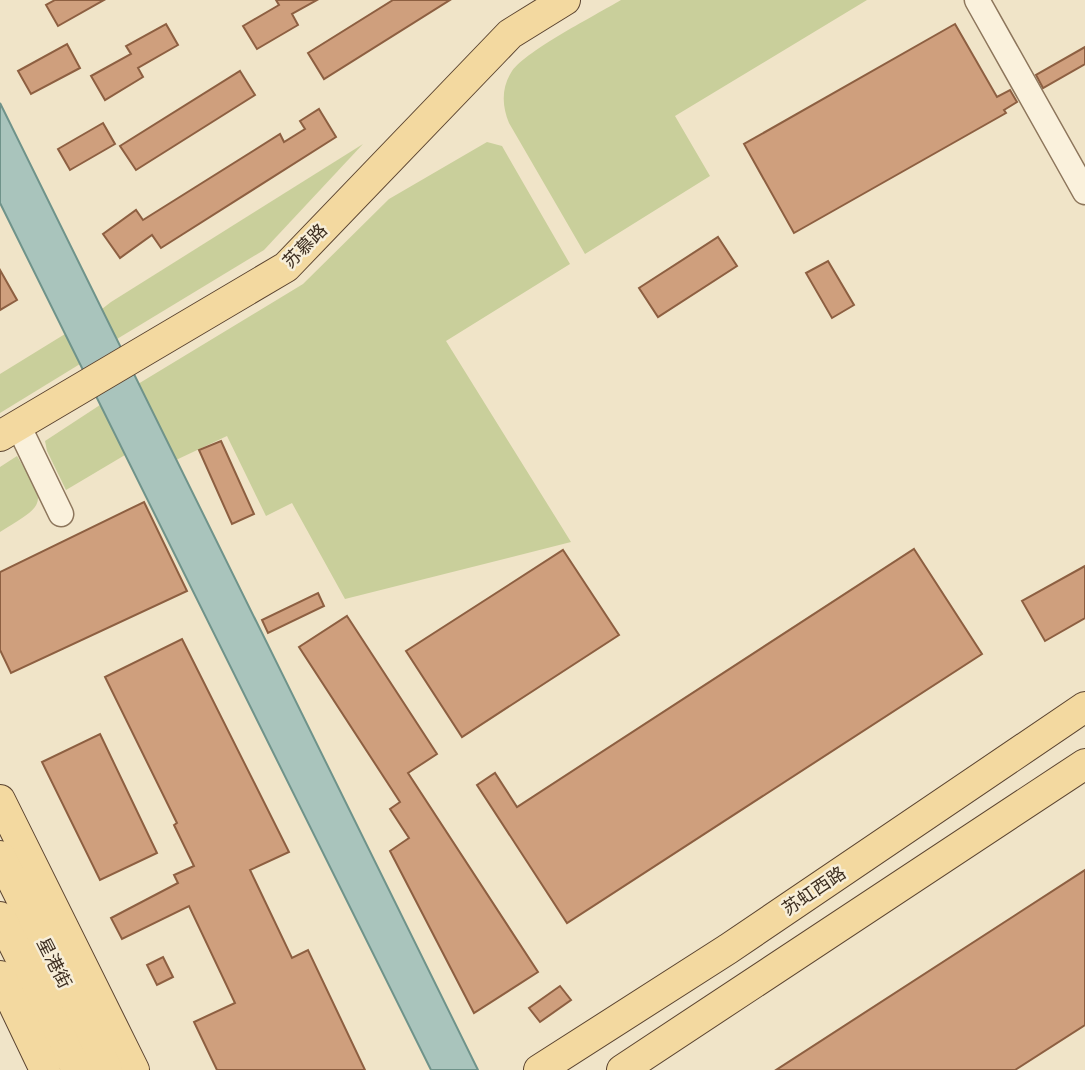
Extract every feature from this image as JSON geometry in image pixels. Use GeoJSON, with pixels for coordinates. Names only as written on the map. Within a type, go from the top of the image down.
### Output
{"type":"FeatureCollection","features":[{"type":"Feature","properties":{"kind":"main road","name":"苏慕路"},"geometry":{"type":"LineString","coordinates":[[9,430],[286,267],[510,34],[565,0]]}},
{"type":"Feature","properties":{"kind":"main road","name":"苏虹西路"},"geometry":{"type":"LineString","coordinates":[[539,1070],[727,949],[1085,707]]}},
{"type":"Feature","properties":{"kind":"main road"},"geometry":{"type":"LineString","coordinates":[[622,1070],[1085,764]]}},
{"type":"Feature","properties":{"kind":"main road"},"geometry":{"type":"LineString","coordinates":[[0,800],[134,1070]]}},
{"type":"Feature","properties":{"kind":"main road","name":"星港街"},"geometry":{"type":"LineString","coordinates":[[0,856],[107,1070]]}},
{"type":"Feature","properties":{"kind":"main road","name":"星港街"},"geometry":{"type":"LineString","coordinates":[[0,916],[77,1070]]}},
{"type":"Feature","properties":{"kind":"main road"},"geometry":{"type":"LineString","coordinates":[[0,976],[46,1070]]}},
{"type":"Feature","properties":{"kind":"lane"},"geometry":{"type":"LineString","coordinates":[[976,0],[1085,192]]}},
{"type":"Feature","properties":{"kind":"lane"},"geometry":{"type":"LineString","coordinates":[[9,430],[61,514]]}},
{"type":"Feature","properties":{"kind":"green space"},"geometry":{"type":"Polygon","coordinates":[[[621,0],[867,0],[675,116],[710,176],[585,254],[509,123],[504,90],[512,71],[532,53],[621,0]]]}},
{"type":"Feature","properties":{"kind":"green space"},"geometry":{"type":"Polygon","coordinates":[[[487,142],[502,146],[570,264],[446,341],[571,542],[345,599],[292,503],[266,516],[227,436],[176,460],[138,384],[303,284],[389,199],[487,142]]]}},
{"type":"Feature","properties":{"kind":"green space"},"geometry":{"type":"Polygon","coordinates":[[[363,144],[264,250],[117,339],[102,309],[363,144]]]}},
{"type":"Feature","properties":{"kind":"green space"},"geometry":{"type":"Polygon","coordinates":[[[65,334],[80,364],[0,413],[0,374],[65,334]]]}},
{"type":"Feature","properties":{"kind":"green space"},"geometry":{"type":"Polygon","coordinates":[[[100,405],[125,455],[66,490],[47,451],[45,441],[100,405]]]}},
{"type":"Feature","properties":{"kind":"green space"},"geometry":{"type":"Polygon","coordinates":[[[17,456],[33,484],[38,501],[27,514],[0,532],[0,467],[17,456]]]}},
{"type":"Feature","properties":{"kind":"water"},"geometry":{"type":"Polygon","coordinates":[[[0,103],[478,1070],[431,1070],[0,203],[0,103]]]}},
{"type":"Feature","properties":{"kind":"building"},"geometry":{"type":"Polygon","coordinates":[[[55,0],[104,0],[58,26],[46,5],[55,0]]]}},
{"type":"Feature","properties":{"kind":"building"},"geometry":{"type":"Polygon","coordinates":[[[276,0],[317,0],[292,14],[298,25],[257,49],[243,26],[279,5],[276,0]]]}},
{"type":"Feature","properties":{"kind":"building"},"geometry":{"type":"Polygon","coordinates":[[[393,0],[450,0],[324,79],[308,53],[393,0]]]}},
{"type":"Feature","properties":{"kind":"building"},"geometry":{"type":"Polygon","coordinates":[[[166,24],[178,45],[138,68],[143,77],[105,100],[91,76],[131,54],[126,46],[166,24]]]}},
{"type":"Feature","properties":{"kind":"building"},"geometry":{"type":"Polygon","coordinates":[[[955,24],[997,97],[1010,90],[1017,102],[1004,110],[1006,113],[794,233],[744,144],[955,24]]]}},
{"type":"Feature","properties":{"kind":"building"},"geometry":{"type":"Polygon","coordinates":[[[67,44],[80,68],[31,94],[18,71],[67,44]]]}},
{"type":"Feature","properties":{"kind":"building"},"geometry":{"type":"Polygon","coordinates":[[[1085,47],[1085,64],[1043,88],[1036,75],[1085,47]]]}},
{"type":"Feature","properties":{"kind":"building"},"geometry":{"type":"Polygon","coordinates":[[[240,71],[255,95],[136,170],[120,146],[240,71]]]}},
{"type":"Feature","properties":{"kind":"building"},"geometry":{"type":"Polygon","coordinates":[[[319,109],[336,137],[161,248],[152,235],[120,258],[103,234],[136,210],[143,220],[280,134],[284,142],[305,129],[300,121],[319,109]]]}},
{"type":"Feature","properties":{"kind":"building"},"geometry":{"type":"Polygon","coordinates":[[[103,123],[115,144],[70,170],[58,149],[103,123]]]}},
{"type":"Feature","properties":{"kind":"building"},"geometry":{"type":"Polygon","coordinates":[[[718,237],[737,266],[658,317],[639,288],[718,237]]]}},
{"type":"Feature","properties":{"kind":"building"},"geometry":{"type":"Polygon","coordinates":[[[828,261],[854,305],[832,318],[806,273],[828,261]]]}},
{"type":"Feature","properties":{"kind":"building"},"geometry":{"type":"Polygon","coordinates":[[[0,270],[17,300],[0,310],[0,270]]]}},
{"type":"Feature","properties":{"kind":"building"},"geometry":{"type":"Polygon","coordinates":[[[221,441],[254,514],[232,524],[199,450],[221,441]]]}},
{"type":"Feature","properties":{"kind":"building"},"geometry":{"type":"Polygon","coordinates":[[[144,502],[187,591],[11,673],[0,650],[0,572],[144,502]]]}},
{"type":"Feature","properties":{"kind":"building"},"geometry":{"type":"Polygon","coordinates":[[[914,549],[982,654],[567,923],[477,785],[495,773],[517,807],[914,549]]]}},
{"type":"Feature","properties":{"kind":"building"},"geometry":{"type":"Polygon","coordinates":[[[563,550],[619,635],[462,737],[406,651],[563,550]]]}},
{"type":"Feature","properties":{"kind":"building"},"geometry":{"type":"Polygon","coordinates":[[[1085,566],[1085,618],[1045,641],[1022,601],[1085,566]]]}},
{"type":"Feature","properties":{"kind":"building"},"geometry":{"type":"Polygon","coordinates":[[[318,593],[324,606],[268,633],[262,620],[318,593]]]}},
{"type":"Feature","properties":{"kind":"building"},"geometry":{"type":"Polygon","coordinates":[[[347,616],[437,754],[408,773],[538,972],[474,1013],[390,851],[409,838],[390,809],[400,802],[299,647],[347,616]]]}},
{"type":"Feature","properties":{"kind":"building"},"geometry":{"type":"Polygon","coordinates":[[[182,639],[289,852],[250,870],[292,958],[308,950],[365,1070],[217,1070],[194,1022],[235,1003],[189,906],[122,939],[111,918],[178,883],[174,875],[194,866],[174,825],[177,823],[105,677],[182,639]]]}},
{"type":"Feature","properties":{"kind":"building"},"geometry":{"type":"Polygon","coordinates":[[[100,734],[157,853],[100,880],[42,762],[100,734]]]}},
{"type":"Feature","properties":{"kind":"building"},"geometry":{"type":"Polygon","coordinates":[[[1085,870],[1085,1025],[1015,1070],[776,1070],[1085,870]]]}},
{"type":"Feature","properties":{"kind":"building"},"geometry":{"type":"Polygon","coordinates":[[[163,957],[173,977],[157,985],[147,965],[163,957]]]}},
{"type":"Feature","properties":{"kind":"building"},"geometry":{"type":"Polygon","coordinates":[[[560,986],[571,1000],[540,1022],[529,1008],[560,986]]]}}]}
